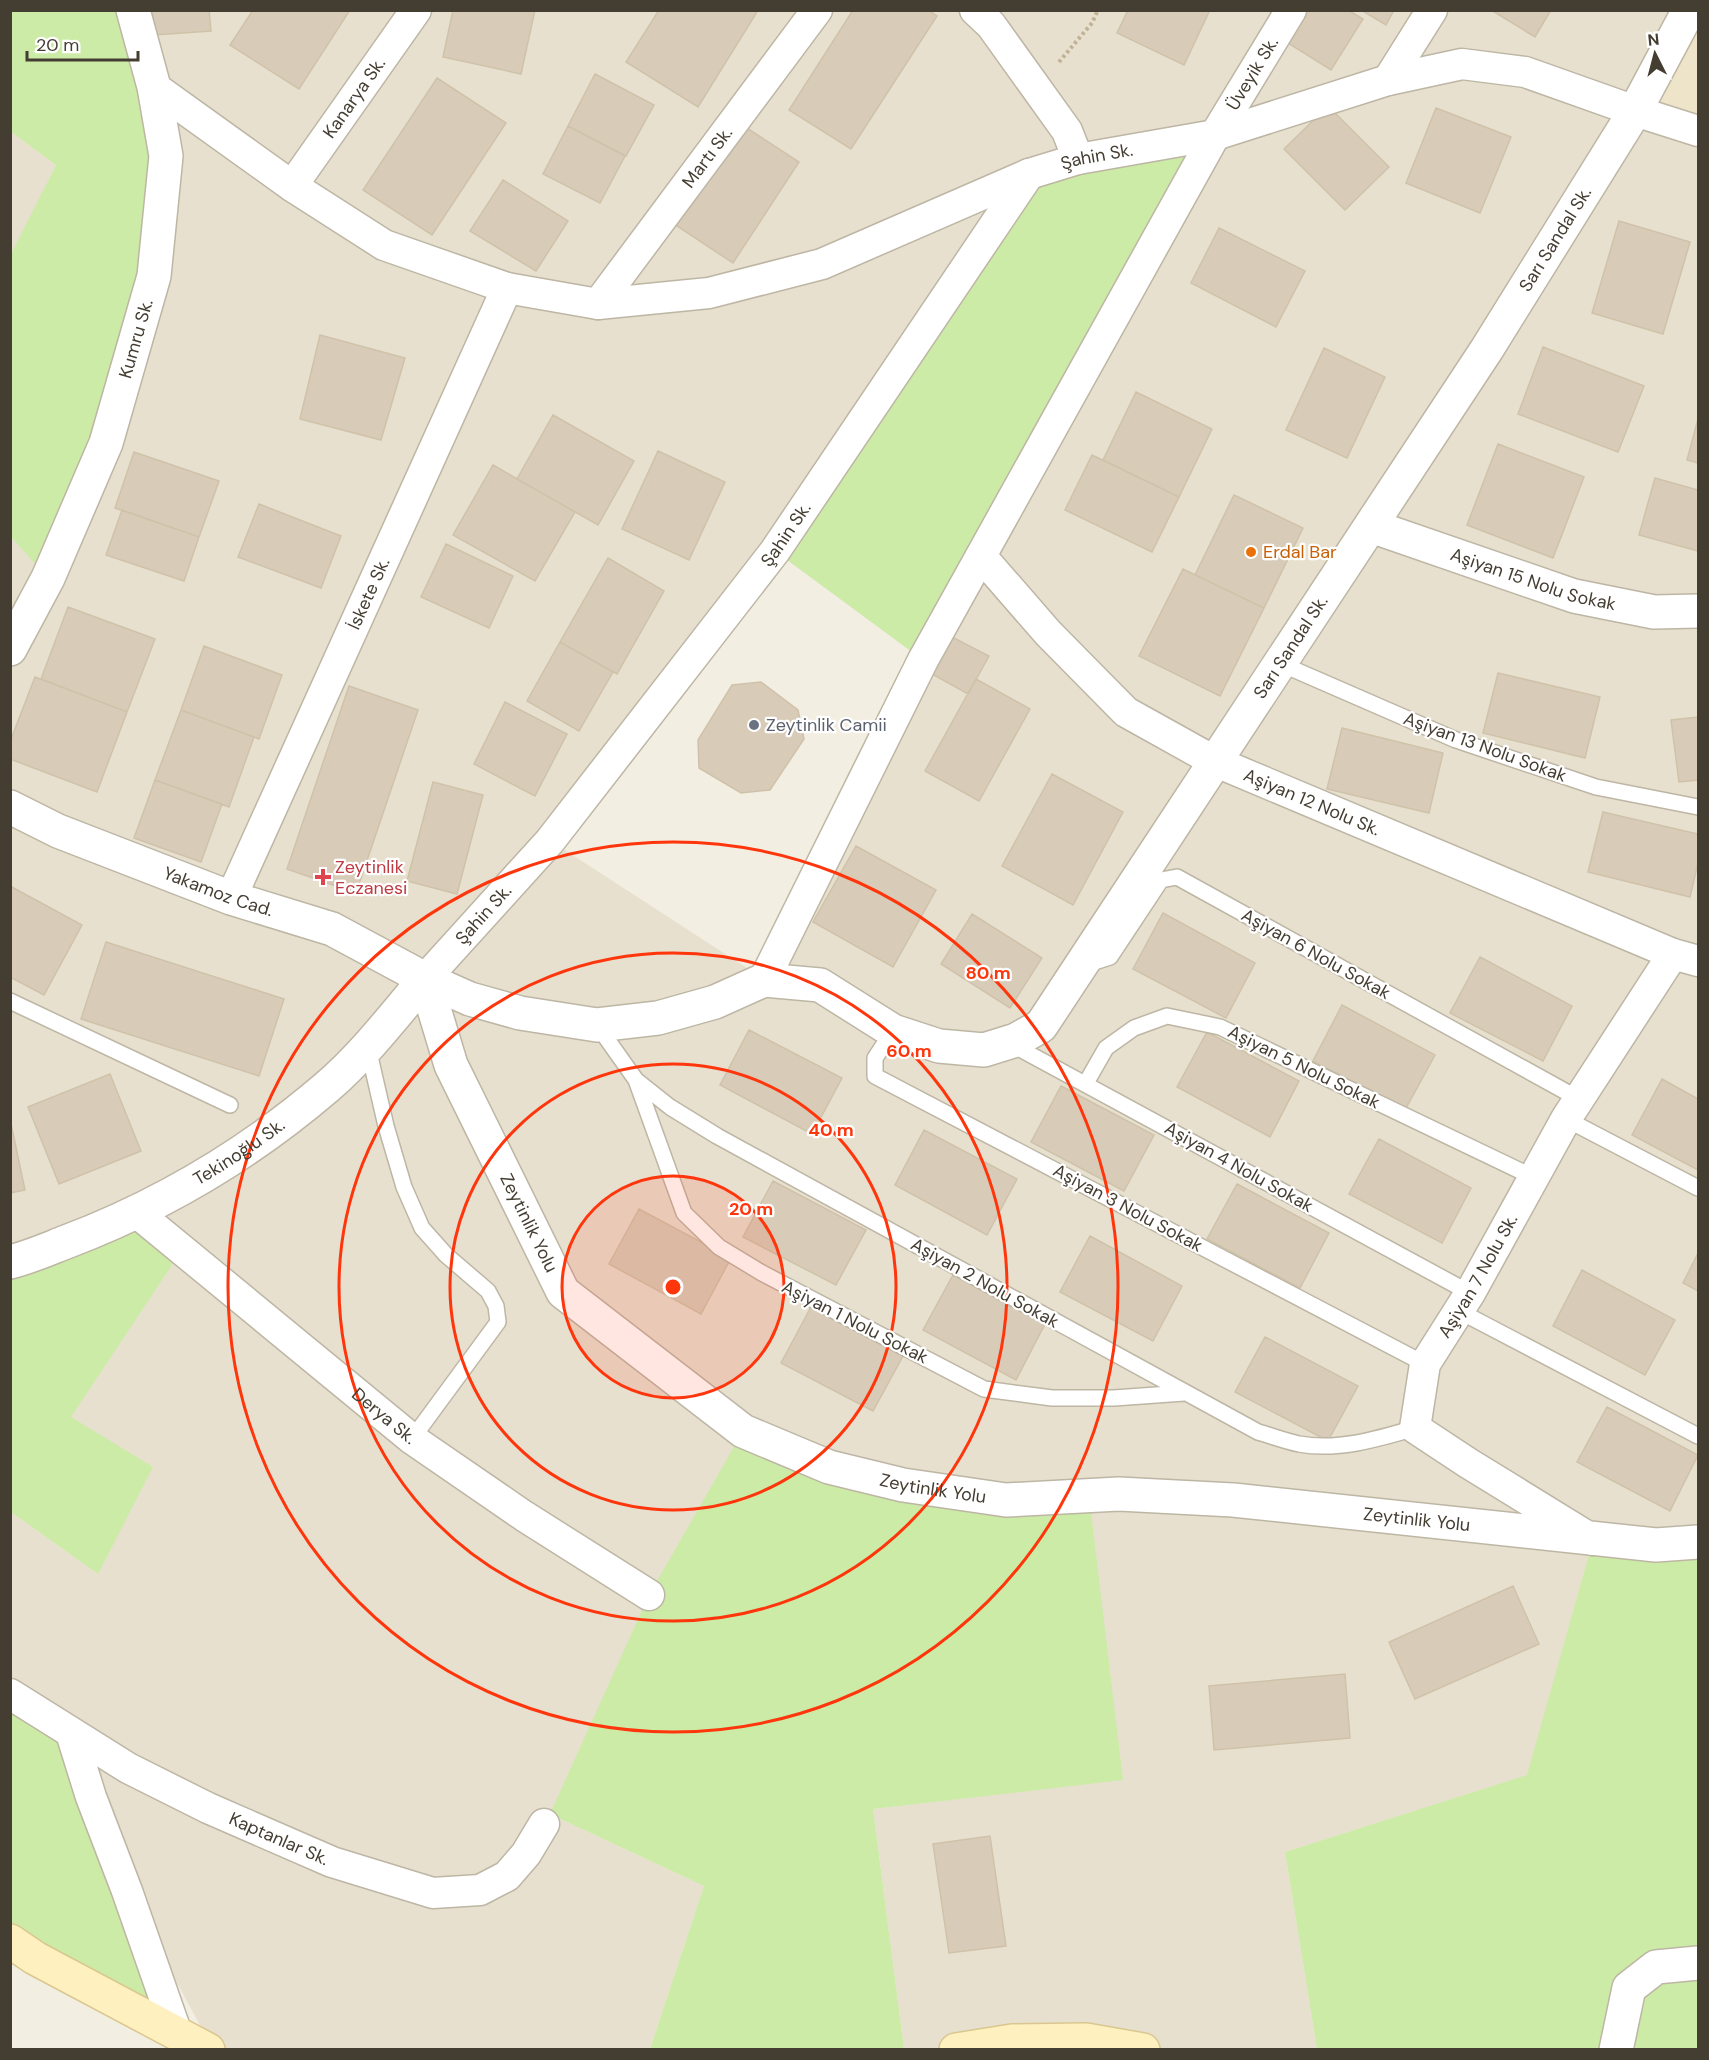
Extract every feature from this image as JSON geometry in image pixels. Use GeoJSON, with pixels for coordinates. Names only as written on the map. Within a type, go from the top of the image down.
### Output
{"type":"FeatureCollection","features":[{"type":"Feature","properties":{"kind":"main road"},"geometry":{"type":"LineString","coordinates":[[10,1941],[35,1958],[208,2049]]}},
{"type":"Feature","properties":{"kind":"main road"},"geometry":{"type":"LineString","coordinates":[[956,2049],[1011,2041],[1086,2040],[1143,2049]]}},
{"type":"Feature","properties":{"kind":"street","name":"Kumru Sk."},"geometry":{"type":"LineString","coordinates":[[10,649],[48,578],[106,443],[154,276],[166,156],[154,87],[134,10]]}},
{"type":"Feature","properties":{"kind":"street","name":"Kanarya Sk."},"geometry":{"type":"LineString","coordinates":[[292,186],[416,10]]}},
{"type":"Feature","properties":{"kind":"street","name":"Martı Sk."},"geometry":{"type":"LineString","coordinates":[[598,303],[817,10]]}},
{"type":"Feature","properties":{"kind":"street"},"geometry":{"type":"LineString","coordinates":[[975,10],[991,25],[1068,131],[1078,159]]}},
{"type":"Feature","properties":{"kind":"street","name":"Üveyik Sk."},"geometry":{"type":"LineString","coordinates":[[1215,135],[1291,10]]}},
{"type":"Feature","properties":{"kind":"street"},"geometry":{"type":"LineString","coordinates":[[1388,80],[1432,10]]}},
{"type":"Feature","properties":{"kind":"street","name":"Sarı Sandal Sk."},"geometry":{"type":"LineString","coordinates":[[764,980],[820,985],[893,1031],[939,1046],[984,1050],[1008,1042],[1041,1026],[1487,349],[1635,111],[1689,10]]}},
{"type":"Feature","properties":{"kind":"street","name":"Şahin Sk."},"geometry":{"type":"LineString","coordinates":[[425,979],[550,841],[775,552],[1029,174],[1078,159],[1215,135],[1388,80],[1462,64],[1525,72],[1698,131]]}},
{"type":"Feature","properties":{"kind":"street"},"geometry":{"type":"LineString","coordinates":[[154,87],[292,186],[384,245],[507,288],[598,303],[709,293],[822,264],[1029,174]]}},
{"type":"Feature","properties":{"kind":"street"},"geometry":{"type":"LineString","coordinates":[[764,980],[923,660],[1215,135]]}},
{"type":"Feature","properties":{"kind":"street","name":"İskete Sk."},"geometry":{"type":"LineString","coordinates":[[231,898],[507,288]]}},
{"type":"Feature","properties":{"kind":"street","name":"Aşiyan 15 Nolu Sokak"},"geometry":{"type":"LineString","coordinates":[[1371,526],[1574,596],[1654,612],[1698,611]]}},
{"type":"Feature","properties":{"kind":"street","name":"Aşiyan 12 Nolu Sk."},"geometry":{"type":"LineString","coordinates":[[981,556],[1048,633],[1126,712],[1214,761],[1686,958]]}},
{"type":"Feature","properties":{"kind":"street","name":"Yakamoz Cad."},"geometry":{"type":"LineString","coordinates":[[10,807],[58,831],[231,898],[332,929],[425,979],[470,999],[520,1013],[597,1025],[658,1017],[715,1002],[764,980]]}},
{"type":"Feature","properties":{"kind":"street","name":"Aşiyan 7 Nolu Sk."},"geometry":{"type":"LineString","coordinates":[[1415,1428],[1425,1364],[1465,1302],[1573,1109],[1686,958]]}},
{"type":"Feature","properties":{"kind":"street","name":"Tekinoğlu Sk."},"geometry":{"type":"LineString","coordinates":[[10,1262],[98,1230],[136,1212],[197,1180],[269,1132],[328,1086],[425,979]]}},
{"type":"Feature","properties":{"kind":"street","name":"Zeytinlik Yolu"},"geometry":{"type":"LineString","coordinates":[[425,979],[451,1065],[563,1292],[743,1431],[829,1467],[903,1485],[1006,1500],[1119,1494],[1233,1500],[1593,1540],[1656,1545],[1698,1542]]}},
{"type":"Feature","properties":{"kind":"street","name":"Derya Sk."},"geometry":{"type":"LineString","coordinates":[[136,1212],[412,1439],[524,1516],[649,1595]]}},
{"type":"Feature","properties":{"kind":"street"},"geometry":{"type":"LineString","coordinates":[[1415,1428],[1593,1540]]}},
{"type":"Feature","properties":{"kind":"street","name":"Kaptanlar Sk."},"geometry":{"type":"LineString","coordinates":[[10,1694],[128,1768],[208,1808],[332,1862],[433,1893],[480,1890],[507,1876],[526,1854],[544,1824]]}},
{"type":"Feature","properties":{"kind":"street"},"geometry":{"type":"LineString","coordinates":[[71,1732],[91,1797],[177,2034]]}},
{"type":"Feature","properties":{"kind":"street"},"geometry":{"type":"LineString","coordinates":[[1616,2049],[1629,1988],[1656,1967],[1698,1963]]}},
{"type":"Feature","properties":{"kind":"lane","name":"Aşiyan 13 Nolu Sokak"},"geometry":{"type":"LineString","coordinates":[[1279,663],[1456,740],[1596,787],[1698,807]]}},
{"type":"Feature","properties":{"kind":"lane","name":"Aşiyan 6 Nolu Sokak"},"geometry":{"type":"LineString","coordinates":[[1080,966],[1110,957],[1161,879],[1176,877],[1573,1109],[1698,1188]]}},
{"type":"Feature","properties":{"kind":"lane"},"geometry":{"type":"LineString","coordinates":[[10,1001],[230,1105]]}},
{"type":"Feature","properties":{"kind":"lane","name":"Aşiyan 5 Nolu Sokak"},"geometry":{"type":"LineString","coordinates":[[1086,1083],[1106,1048],[1134,1028],[1167,1016],[1221,1027],[1535,1178]]}},
{"type":"Feature","properties":{"kind":"lane","name":"Aşiyan 2 Nolu Sokak"},"geometry":{"type":"LineString","coordinates":[[597,1025],[636,1080],[670,1107],[717,1136],[1258,1432],[1300,1444],[1335,1445],[1363,1443],[1415,1428]]}},
{"type":"Feature","properties":{"kind":"lane","name":"Aşiyan 3 Nolu Sokak"},"geometry":{"type":"LineString","coordinates":[[893,1031],[875,1058],[875,1076],[1425,1364]]}},
{"type":"Feature","properties":{"kind":"lane","name":"Aşiyan 4 Nolu Sokak"},"geometry":{"type":"LineString","coordinates":[[1008,1042],[1086,1083],[1698,1436]]}},
{"type":"Feature","properties":{"kind":"lane"},"geometry":{"type":"LineString","coordinates":[[368,1044],[386,1126],[404,1187],[422,1228],[446,1256],[488,1292],[496,1306],[498,1322],[412,1439]]}},
{"type":"Feature","properties":{"kind":"lane","name":"Aşiyan 1 Nolu Sokak"},"geometry":{"type":"LineString","coordinates":[[636,1080],[684,1213],[720,1247],[762,1273],[984,1389],[1052,1398],[1113,1398],[1184,1393]]}},
{"type":"Feature","properties":{"kind":"path"},"geometry":{"type":"LineString","coordinates":[[1036,88],[1092,23],[1098,10]]}},
{"type":"Feature","properties":{"kind":"shaded area"},"geometry":{"type":"Polygon","coordinates":[[[133,11],[1689,11],[1698,131],[1698,1542],[1593,1540],[1528,1775],[1285,1852],[1317,2049],[904,2049],[873,1809],[1123,1779],[550,1814],[704,1886],[650,2049],[213,2049],[127,1891],[10,1694],[11,1512],[98,1574],[70,1417],[182,1250],[11,1262],[11,537],[48,577],[133,11]],[[775,551],[551,841],[764,979],[923,660],[775,551]]]}},
{"type":"Feature","properties":{"kind":"shaded area"},"geometry":{"type":"Polygon","coordinates":[[[1698,11],[1698,131],[1635,111],[1698,11]]]}},
{"type":"Feature","properties":{"kind":"shaded area"},"geometry":{"type":"Polygon","coordinates":[[[11,132],[56,165],[11,256],[11,132]]]}},
{"type":"Feature","properties":{"kind":"green space"},"geometry":{"type":"Polygon","coordinates":[[[11,11],[133,11],[154,87],[154,276],[48,578],[11,537],[10,256],[56,165],[11,132],[11,11]]]}},
{"type":"Feature","properties":{"kind":"green space"},"geometry":{"type":"Polygon","coordinates":[[[1215,135],[923,660],[775,551],[1029,174],[1215,135]]]}},
{"type":"Feature","properties":{"kind":"green space"},"geometry":{"type":"Polygon","coordinates":[[[136,1212],[182,1250],[71,1417],[153,1467],[98,1574],[11,1512],[11,1262],[136,1212]]]}},
{"type":"Feature","properties":{"kind":"green space"},"geometry":{"type":"Polygon","coordinates":[[[743,1431],[829,1467],[1089,1496],[1123,1780],[873,1809],[904,2049],[650,2049],[704,1886],[550,1814],[649,1595],[743,1431]]]}},
{"type":"Feature","properties":{"kind":"green space"},"geometry":{"type":"Polygon","coordinates":[[[1593,1540],[1698,1542],[1698,2049],[1317,2049],[1285,1852],[1527,1775],[1593,1540]]]}},
{"type":"Feature","properties":{"kind":"green space"},"geometry":{"type":"Polygon","coordinates":[[[10,1690],[71,1733],[177,2034],[11,1941],[10,1690]]]}},
{"type":"Feature","properties":{"kind":"building"},"geometry":{"type":"Polygon","coordinates":[[[152,10],[209,10],[211,31],[154,35],[152,10]]]}},
{"type":"Feature","properties":{"kind":"building"},"geometry":{"type":"Polygon","coordinates":[[[253,10],[350,10],[299,89],[230,45],[253,10]]]}},
{"type":"Feature","properties":{"kind":"building"},"geometry":{"type":"Polygon","coordinates":[[[453,10],[535,10],[521,74],[443,57],[453,10]]]}},
{"type":"Feature","properties":{"kind":"building"},"geometry":{"type":"Polygon","coordinates":[[[659,10],[754,10],[757,12],[698,107],[626,62],[659,10]]]}},
{"type":"Feature","properties":{"kind":"building"},"geometry":{"type":"Polygon","coordinates":[[[853,10],[928,10],[937,16],[851,149],[789,110],[853,10]]]}},
{"type":"Feature","properties":{"kind":"building"},"geometry":{"type":"Polygon","coordinates":[[[1128,10],[1210,10],[1184,65],[1117,33],[1128,10]]]}},
{"type":"Feature","properties":{"kind":"building"},"geometry":{"type":"Polygon","coordinates":[[[1298,10],[1348,10],[1363,19],[1331,70],[1280,38],[1298,10]]]}},
{"type":"Feature","properties":{"kind":"building"},"geometry":{"type":"Polygon","coordinates":[[[1361,10],[1394,10],[1386,25],[1361,10]]]}},
{"type":"Feature","properties":{"kind":"building"},"geometry":{"type":"Polygon","coordinates":[[[1491,10],[1551,10],[1535,37],[1491,10]]]}},
{"type":"Feature","properties":{"kind":"building"},"geometry":{"type":"Polygon","coordinates":[[[595,74],[654,105],[626,156],[568,126],[595,74]]]}},
{"type":"Feature","properties":{"kind":"building"},"geometry":{"type":"Polygon","coordinates":[[[437,78],[506,123],[432,235],[363,190],[437,78]]]}},
{"type":"Feature","properties":{"kind":"building"},"geometry":{"type":"Polygon","coordinates":[[[1328,106],[1389,167],[1345,210],[1284,149],[1328,106]]]}},
{"type":"Feature","properties":{"kind":"building"},"geometry":{"type":"Polygon","coordinates":[[[1436,108],[1511,137],[1480,213],[1406,183],[1436,108]]]}},
{"type":"Feature","properties":{"kind":"building"},"geometry":{"type":"Polygon","coordinates":[[[736,121],[799,162],[733,263],[671,222],[736,121]]]}},
{"type":"Feature","properties":{"kind":"building"},"geometry":{"type":"Polygon","coordinates":[[[568,126],[625,156],[600,203],[543,174],[568,126]]]}},
{"type":"Feature","properties":{"kind":"building"},"geometry":{"type":"Polygon","coordinates":[[[503,180],[568,221],[536,271],[470,231],[503,180]]]}},
{"type":"Feature","properties":{"kind":"building"},"geometry":{"type":"Polygon","coordinates":[[[1619,221],[1690,242],[1663,334],[1592,313],[1619,221]]]}},
{"type":"Feature","properties":{"kind":"building"},"geometry":{"type":"Polygon","coordinates":[[[1219,228],[1305,271],[1276,327],[1191,283],[1219,228]]]}},
{"type":"Feature","properties":{"kind":"building"},"geometry":{"type":"Polygon","coordinates":[[[320,335],[405,358],[381,440],[300,419],[320,335]]]}},
{"type":"Feature","properties":{"kind":"building"},"geometry":{"type":"Polygon","coordinates":[[[1543,347],[1644,386],[1618,452],[1518,414],[1543,347]]]}},
{"type":"Feature","properties":{"kind":"building"},"geometry":{"type":"Polygon","coordinates":[[[1324,348],[1385,377],[1347,458],[1286,430],[1324,348]]]}},
{"type":"Feature","properties":{"kind":"building"},"geometry":{"type":"Polygon","coordinates":[[[1136,392],[1212,429],[1179,497],[1103,460],[1136,392]]]}},
{"type":"Feature","properties":{"kind":"building"},"geometry":{"type":"Polygon","coordinates":[[[553,415],[634,461],[598,525],[517,479],[553,415]]]}},
{"type":"Feature","properties":{"kind":"building"},"geometry":{"type":"Polygon","coordinates":[[[1698,419],[1698,463],[1687,460],[1698,419]]]}},
{"type":"Feature","properties":{"kind":"building"},"geometry":{"type":"Polygon","coordinates":[[[1498,444],[1584,477],[1553,558],[1467,525],[1498,444]]]}},
{"type":"Feature","properties":{"kind":"building"},"geometry":{"type":"Polygon","coordinates":[[[658,451],[725,482],[689,560],[622,529],[658,451]]]}},
{"type":"Feature","properties":{"kind":"building"},"geometry":{"type":"Polygon","coordinates":[[[134,452],[219,481],[199,537],[115,508],[134,452]]]}},
{"type":"Feature","properties":{"kind":"building"},"geometry":{"type":"Polygon","coordinates":[[[1092,455],[1179,497],[1152,552],[1065,510],[1092,455]]]}},
{"type":"Feature","properties":{"kind":"building"},"geometry":{"type":"Polygon","coordinates":[[[493,465],[575,512],[535,581],[453,535],[493,465]]]}},
{"type":"Feature","properties":{"kind":"building"},"geometry":{"type":"Polygon","coordinates":[[[1655,478],[1698,490],[1698,551],[1639,535],[1655,478]]]}},
{"type":"Feature","properties":{"kind":"building"},"geometry":{"type":"Polygon","coordinates":[[[1234,495],[1303,528],[1264,608],[1195,575],[1234,495]]]}},
{"type":"Feature","properties":{"kind":"building"},"geometry":{"type":"Polygon","coordinates":[[[259,504],[341,536],[321,588],[238,557],[259,504]]]}},
{"type":"Feature","properties":{"kind":"building"},"geometry":{"type":"Polygon","coordinates":[[[122,510],[199,537],[184,581],[106,555],[122,510]]]}},
{"type":"Feature","properties":{"kind":"building"},"geometry":{"type":"Polygon","coordinates":[[[446,544],[513,576],[489,628],[421,597],[446,544]]]}},
{"type":"Feature","properties":{"kind":"building"},"geometry":{"type":"Polygon","coordinates":[[[608,558],[664,591],[617,674],[560,642],[608,558]]]}},
{"type":"Feature","properties":{"kind":"building"},"geometry":{"type":"Polygon","coordinates":[[[1183,569],[1264,608],[1220,696],[1139,656],[1183,569]]]}},
{"type":"Feature","properties":{"kind":"building"},"geometry":{"type":"Polygon","coordinates":[[[68,607],[155,639],[127,712],[41,679],[68,607]]]}},
{"type":"Feature","properties":{"kind":"building"},"geometry":{"type":"Polygon","coordinates":[[[952,637],[989,656],[968,694],[932,674],[952,637]]]}},
{"type":"Feature","properties":{"kind":"building"},"geometry":{"type":"Polygon","coordinates":[[[560,642],[613,672],[579,731],[527,701],[560,642]]]}},
{"type":"Feature","properties":{"kind":"building"},"geometry":{"type":"Polygon","coordinates":[[[204,646],[282,675],[259,739],[181,710],[204,646]]]}},
{"type":"Feature","properties":{"kind":"building"},"geometry":{"type":"Polygon","coordinates":[[[1498,673],[1600,697],[1585,758],[1483,733],[1498,673]]]}},
{"type":"Feature","properties":{"kind":"building"},"geometry":{"type":"Polygon","coordinates":[[[35,677],[127,712],[97,792],[10,759],[10,742],[35,677]]]}},
{"type":"Feature","properties":{"kind":"building"},"geometry":{"type":"Polygon","coordinates":[[[976,679],[1030,709],[979,801],[925,771],[976,679]]]}},
{"type":"Feature","properties":{"kind":"building","name":"Zeytinlik Camii"},"geometry":{"type":"Polygon","coordinates":[[[761,682],[798,710],[804,739],[770,790],[741,793],[699,768],[698,740],[732,685],[761,682]]]}},
{"type":"Feature","properties":{"kind":"building"},"geometry":{"type":"Polygon","coordinates":[[[349,686],[418,710],[356,893],[287,869],[349,686]]]}},
{"type":"Feature","properties":{"kind":"building"},"geometry":{"type":"Polygon","coordinates":[[[505,702],[567,734],[535,796],[474,764],[505,702]]]}},
{"type":"Feature","properties":{"kind":"building"},"geometry":{"type":"Polygon","coordinates":[[[181,710],[254,737],[229,807],[155,780],[181,710]]]}},
{"type":"Feature","properties":{"kind":"building"},"geometry":{"type":"Polygon","coordinates":[[[1698,717],[1698,780],[1679,782],[1671,720],[1698,717]]]}},
{"type":"Feature","properties":{"kind":"building"},"geometry":{"type":"Polygon","coordinates":[[[1342,728],[1443,753],[1429,813],[1327,789],[1342,728]]]}},
{"type":"Feature","properties":{"kind":"building"},"geometry":{"type":"Polygon","coordinates":[[[1052,774],[1123,812],[1073,905],[1002,866],[1052,774]]]}},
{"type":"Feature","properties":{"kind":"building"},"geometry":{"type":"Polygon","coordinates":[[[155,780],[222,804],[201,862],[134,838],[155,780]]]}},
{"type":"Feature","properties":{"kind":"building"},"geometry":{"type":"Polygon","coordinates":[[[433,782],[483,795],[457,894],[407,881],[433,782]]]}},
{"type":"Feature","properties":{"kind":"building"},"geometry":{"type":"Polygon","coordinates":[[[1603,812],[1698,834],[1698,863],[1690,897],[1588,872],[1603,812]]]}},
{"type":"Feature","properties":{"kind":"building"},"geometry":{"type":"Polygon","coordinates":[[[856,846],[936,890],[893,967],[813,922],[856,846]]]}},
{"type":"Feature","properties":{"kind":"building"},"geometry":{"type":"Polygon","coordinates":[[[10,886],[82,925],[44,995],[10,977],[10,886]]]}},
{"type":"Feature","properties":{"kind":"building"},"geometry":{"type":"Polygon","coordinates":[[[1163,913],[1255,963],[1226,1018],[1133,969],[1163,913]]]}},
{"type":"Feature","properties":{"kind":"building"},"geometry":{"type":"Polygon","coordinates":[[[972,914],[1042,958],[1010,1008],[941,964],[972,914]]]}},
{"type":"Feature","properties":{"kind":"building"},"geometry":{"type":"Polygon","coordinates":[[[106,942],[284,999],[259,1076],[81,1019],[106,942]]]}},
{"type":"Feature","properties":{"kind":"building"},"geometry":{"type":"Polygon","coordinates":[[[1480,957],[1572,1006],[1543,1061],[1450,1013],[1480,957]]]}},
{"type":"Feature","properties":{"kind":"building"},"geometry":{"type":"Polygon","coordinates":[[[1342,1005],[1435,1055],[1405,1110],[1313,1061],[1342,1005]]]}},
{"type":"Feature","properties":{"kind":"building"},"geometry":{"type":"Polygon","coordinates":[[[749,1030],[842,1078],[812,1134],[720,1085],[749,1030]]]}},
{"type":"Feature","properties":{"kind":"building"},"geometry":{"type":"Polygon","coordinates":[[[1207,1032],[1299,1081],[1270,1137],[1177,1087],[1207,1032]]]}},
{"type":"Feature","properties":{"kind":"building"},"geometry":{"type":"Polygon","coordinates":[[[110,1074],[141,1151],[59,1184],[28,1107],[110,1074]]]}},
{"type":"Feature","properties":{"kind":"building"},"geometry":{"type":"Polygon","coordinates":[[[1662,1079],[1698,1099],[1698,1170],[1632,1135],[1662,1079]]]}},
{"type":"Feature","properties":{"kind":"building"},"geometry":{"type":"Polygon","coordinates":[[[1061,1086],[1154,1135],[1124,1191],[1031,1142],[1061,1086]]]}},
{"type":"Feature","properties":{"kind":"building"},"geometry":{"type":"Polygon","coordinates":[[[10,1119],[25,1190],[10,1193],[10,1119]]]}},
{"type":"Feature","properties":{"kind":"building"},"geometry":{"type":"Polygon","coordinates":[[[924,1130],[1017,1179],[987,1235],[895,1185],[924,1130]]]}},
{"type":"Feature","properties":{"kind":"building"},"geometry":{"type":"Polygon","coordinates":[[[1379,1139],[1471,1188],[1442,1243],[1349,1194],[1379,1139]]]}},
{"type":"Feature","properties":{"kind":"building"},"geometry":{"type":"Polygon","coordinates":[[[773,1181],[866,1230],[836,1285],[743,1237],[773,1181]]]}},
{"type":"Feature","properties":{"kind":"building"},"geometry":{"type":"Polygon","coordinates":[[[1237,1184],[1329,1233],[1300,1288],[1207,1239],[1237,1184]]]}},
{"type":"Feature","properties":{"kind":"building"},"geometry":{"type":"Polygon","coordinates":[[[639,1209],[731,1258],[701,1314],[609,1264],[639,1209]]]}},
{"type":"Feature","properties":{"kind":"building"},"geometry":{"type":"Polygon","coordinates":[[[1090,1236],[1182,1286],[1153,1341],[1060,1292],[1090,1236]]]}},
{"type":"Feature","properties":{"kind":"building"},"geometry":{"type":"Polygon","coordinates":[[[1698,1253],[1698,1291],[1683,1283],[1698,1253]]]}},
{"type":"Feature","properties":{"kind":"building"},"geometry":{"type":"Polygon","coordinates":[[[1582,1270],[1675,1320],[1645,1375],[1553,1326],[1582,1270]]]}},
{"type":"Feature","properties":{"kind":"building"},"geometry":{"type":"Polygon","coordinates":[[[953,1275],[1045,1324],[1016,1380],[923,1330],[953,1275]]]}},
{"type":"Feature","properties":{"kind":"building"},"geometry":{"type":"Polygon","coordinates":[[[811,1307],[903,1356],[873,1411],[781,1363],[811,1307]]]}},
{"type":"Feature","properties":{"kind":"building"},"geometry":{"type":"Polygon","coordinates":[[[1265,1337],[1358,1386],[1328,1441],[1235,1392],[1265,1337]]]}},
{"type":"Feature","properties":{"kind":"building"},"geometry":{"type":"Polygon","coordinates":[[[1607,1407],[1698,1455],[1670,1511],[1577,1462],[1607,1407]]]}},
{"type":"Feature","properties":{"kind":"building"},"geometry":{"type":"Polygon","coordinates":[[[1513,1586],[1539,1644],[1415,1699],[1389,1642],[1513,1586]]]}},
{"type":"Feature","properties":{"kind":"building"},"geometry":{"type":"Polygon","coordinates":[[[1345,1674],[1350,1738],[1214,1750],[1209,1686],[1345,1674]]]}},
{"type":"Feature","properties":{"kind":"building"},"geometry":{"type":"Polygon","coordinates":[[[990,1836],[1006,1946],[949,1953],[933,1844],[990,1836]]]}},
{"type":"Feature","properties":{"kind":"place","name":"Erdal Bar"},"geometry":{"type":"Point","coordinates":[1251,552]}},
{"type":"Feature","properties":{"kind":"place","name":"Zeytinlik Camii"},"geometry":{"type":"Point","coordinates":[754,725]}},
{"type":"Feature","properties":{"kind":"place","name":"Zeytinlik Eczanesi"},"geometry":{"type":"Point","coordinates":[323,877]}}]}
